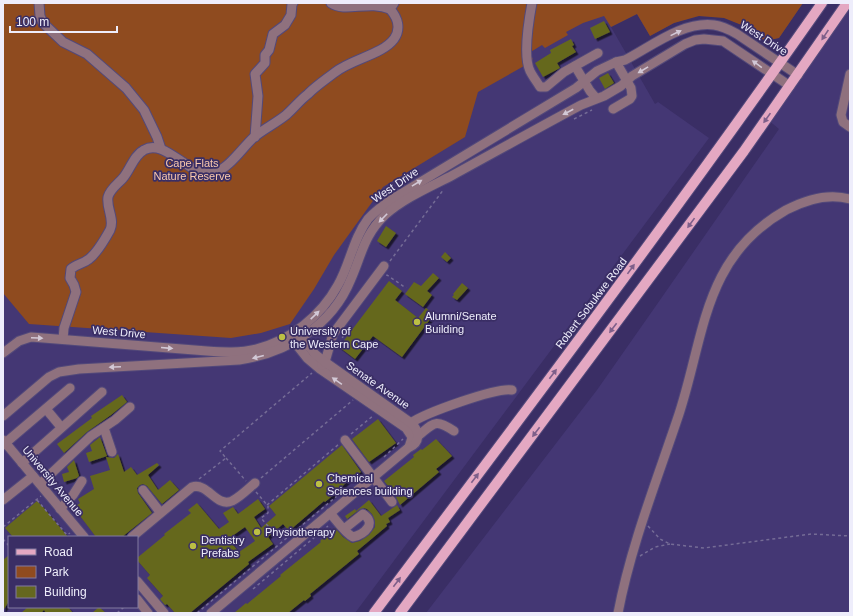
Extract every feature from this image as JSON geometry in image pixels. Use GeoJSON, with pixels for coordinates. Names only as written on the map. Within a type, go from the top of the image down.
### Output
{"type":"FeatureCollection","features":[{"type":"Feature","properties":{"kind":"main road","name":"Robert Sobukwe Road"},"geometry":{"type":"LineString","coordinates":[[374,613],[611,297],[713,157],[822,3]]}},
{"type":"Feature","properties":{"kind":"main road"},"geometry":{"type":"LineString","coordinates":[[400,613],[703,207],[798,75],[847,3]]}},
{"type":"Feature","properties":{"kind":"lane"},"geometry":{"type":"LineString","coordinates":[[39,3],[40,16],[43,23],[63,42],[87,54],[126,88],[144,110],[161,149]]}},
{"type":"Feature","properties":{"kind":"lane"},"geometry":{"type":"LineString","coordinates":[[255,137],[258,96],[255,74],[265,63],[265,55],[269,50],[273,34],[285,26],[291,15],[293,3]]}},
{"type":"Feature","properties":{"kind":"lane"},"geometry":{"type":"LineString","coordinates":[[62,340],[64,328],[76,292],[70,278],[70,269],[93,256],[110,230],[112,222],[108,200],[110,193],[140,153],[149,148],[155,147],[197,170],[212,173],[221,169],[255,137],[286,114],[308,93],[339,68],[380,50],[390,44],[395,38],[398,28],[396,16],[392,6],[376,3],[339,6],[331,3]]}},
{"type":"Feature","properties":{"kind":"lane"},"geometry":{"type":"LineString","coordinates":[[532,3],[529,18],[527,59],[530,71],[540,87],[546,87],[564,72],[598,52]]}},
{"type":"Feature","properties":{"kind":"lane","name":"West Drive"},"geometry":{"type":"LineString","coordinates":[[3,416],[49,377],[60,372],[79,369],[239,360],[255,358],[270,353],[295,336],[329,300],[344,273],[355,242],[362,229],[369,218],[381,207],[411,187],[559,98],[584,82],[591,75],[616,62],[625,60],[692,26],[715,25],[727,29],[737,34],[798,75]]}},
{"type":"Feature","properties":{"kind":"lane","name":"West Drive"},"geometry":{"type":"LineString","coordinates":[[3,353],[14,344],[25,338],[37,337],[207,352],[229,352],[267,346],[315,327],[336,305],[351,278],[362,246],[376,225],[385,215],[415,195],[581,105],[621,86],[632,76],[685,44],[695,40],[713,39],[724,41],[790,86]]}},
{"type":"Feature","properties":{"kind":"lane"},"geometry":{"type":"LineString","coordinates":[[658,42],[666,56]]}},
{"type":"Feature","properties":{"kind":"lane"},"geometry":{"type":"LineString","coordinates":[[613,109],[630,99],[632,96],[632,92],[627,81],[616,62]]}},
{"type":"Feature","properties":{"kind":"lane"},"geometry":{"type":"LineString","coordinates":[[575,66],[584,82],[596,98]]}},
{"type":"Feature","properties":{"kind":"lane"},"geometry":{"type":"LineString","coordinates":[[850,74],[841,115],[843,122],[850,127]]}},
{"type":"Feature","properties":{"kind":"lane"},"geometry":{"type":"LineString","coordinates":[[618,613],[630,563],[679,413],[699,338],[713,293],[723,272],[750,237],[777,216],[792,207],[814,199],[829,197],[850,199]]}},
{"type":"Feature","properties":{"kind":"lane"},"geometry":{"type":"LineString","coordinates":[[320,367],[333,334],[386,267]]}},
{"type":"Feature","properties":{"kind":"lane","name":"Senate Avenue"},"geometry":{"type":"LineString","coordinates":[[295,336],[316,354],[320,367],[357,395],[401,424],[410,432],[412,439],[411,447]]}},
{"type":"Feature","properties":{"kind":"lane","name":"Senate Avenue"},"geometry":{"type":"LineString","coordinates":[[320,367],[371,404],[411,423],[417,430],[418,436]]}},
{"type":"Feature","properties":{"kind":"lane"},"geometry":{"type":"LineString","coordinates":[[4,443],[70,388]]}},
{"type":"Feature","properties":{"kind":"lane"},"geometry":{"type":"LineString","coordinates":[[411,423],[432,412],[462,402],[502,389],[512,390]]}},
{"type":"Feature","properties":{"kind":"lane"},"geometry":{"type":"LineString","coordinates":[[22,463],[102,392]]}},
{"type":"Feature","properties":{"kind":"lane"},"geometry":{"type":"LineString","coordinates":[[40,484],[91,436],[104,428],[130,407]]}},
{"type":"Feature","properties":{"kind":"lane"},"geometry":{"type":"LineString","coordinates":[[46,409],[61,427]]}},
{"type":"Feature","properties":{"kind":"lane"},"geometry":{"type":"LineString","coordinates":[[211,613],[374,476],[411,447],[418,436],[429,427],[439,423],[454,431]]}},
{"type":"Feature","properties":{"kind":"lane"},"geometry":{"type":"LineString","coordinates":[[104,428],[112,452]]}},
{"type":"Feature","properties":{"kind":"lane"},"geometry":{"type":"LineString","coordinates":[[345,439],[392,502]]}},
{"type":"Feature","properties":{"kind":"lane","name":"University Avenue"},"geometry":{"type":"LineString","coordinates":[[4,443],[83,536]]}},
{"type":"Feature","properties":{"kind":"lane"},"geometry":{"type":"LineString","coordinates":[[3,500],[33,476]]}},
{"type":"Feature","properties":{"kind":"lane"},"geometry":{"type":"LineString","coordinates":[[60,509],[73,495],[82,481]]}},
{"type":"Feature","properties":{"kind":"lane"},"geometry":{"type":"LineString","coordinates":[[133,536],[187,490],[196,486],[202,487],[224,502],[234,500],[253,485]]}},
{"type":"Feature","properties":{"kind":"lane"},"geometry":{"type":"LineString","coordinates":[[143,490],[160,512]]}},
{"type":"Feature","properties":{"kind":"lane"},"geometry":{"type":"LineString","coordinates":[[330,513],[344,529]]}},
{"type":"Feature","properties":{"kind":"lane"},"geometry":{"type":"LineString","coordinates":[[138,582],[164,613]]}},
{"type":"Feature","properties":{"kind":"lane"},"geometry":{"type":"LineString","coordinates":[[138,601],[148,613]]}},
{"type":"Feature","properties":{"kind":"path"},"geometry":{"type":"LineString","coordinates":[[573,119],[594,109]]}},
{"type":"Feature","properties":{"kind":"path"},"geometry":{"type":"LineString","coordinates":[[386,267],[445,188]]}},
{"type":"Feature","properties":{"kind":"path"},"geometry":{"type":"LineString","coordinates":[[385,279],[387,275],[406,288]]}},
{"type":"Feature","properties":{"kind":"path"},"geometry":{"type":"LineString","coordinates":[[337,347],[355,320]]}},
{"type":"Feature","properties":{"kind":"path"},"geometry":{"type":"LineString","coordinates":[[282,542],[261,518],[268,513],[267,505],[253,485],[220,451],[320,367]]}},
{"type":"Feature","properties":{"kind":"path"},"geometry":{"type":"LineString","coordinates":[[253,485],[357,395]]}},
{"type":"Feature","properties":{"kind":"path"},"geometry":{"type":"LineString","coordinates":[[267,505],[345,439],[375,416],[371,404]]}},
{"type":"Feature","properties":{"kind":"path"},"geometry":{"type":"LineString","coordinates":[[380,460],[404,438]]}},
{"type":"Feature","properties":{"kind":"path"},"geometry":{"type":"LineString","coordinates":[[196,481],[226,458]]}},
{"type":"Feature","properties":{"kind":"path"},"geometry":{"type":"LineString","coordinates":[[197,613],[338,496]]}},
{"type":"Feature","properties":{"kind":"path"},"geometry":{"type":"LineString","coordinates":[[37,500],[67,535],[72,531]]}},
{"type":"Feature","properties":{"kind":"path"},"geometry":{"type":"LineString","coordinates":[[644,518],[652,532],[660,539],[670,544]]}},
{"type":"Feature","properties":{"kind":"path"},"geometry":{"type":"LineString","coordinates":[[630,563],[656,547],[670,544],[704,548],[811,534],[850,536]]}},
{"type":"Feature","properties":{"kind":"shaded area","name":"University of the Western Cape"},"geometry":{"type":"Polygon","coordinates":[[[3,3],[803,3],[779,38],[765,41],[744,26],[724,17],[695,16],[674,23],[650,36],[637,14],[611,27],[655,104],[658,102],[709,138],[355,613],[3,613],[3,3]]]}},
{"type":"Feature","properties":{"kind":"shaded area"},"geometry":{"type":"Polygon","coordinates":[[[850,3],[850,613],[426,613],[597,390],[779,129],[767,119],[850,3]]]}},
{"type":"Feature","properties":{"kind":"green space","name":"Cape Flats Nature Reserve"},"geometry":{"type":"Polygon","coordinates":[[[3,3],[803,3],[779,38],[765,41],[744,26],[724,18],[699,16],[674,23],[650,36],[637,14],[611,27],[604,16],[583,23],[566,32],[568,35],[545,48],[542,45],[529,53],[533,59],[524,66],[478,92],[465,137],[383,187],[334,255],[314,289],[290,324],[261,333],[231,338],[29,324],[3,293],[3,3]]]}},
{"type":"Feature","properties":{"kind":"building"},"geometry":{"type":"Polygon","coordinates":[[[604,21],[610,32],[595,39],[590,28],[604,21]]]}},
{"type":"Feature","properties":{"kind":"building"},"geometry":{"type":"Polygon","coordinates":[[[571,39],[574,45],[572,46],[576,52],[557,63],[560,68],[543,77],[535,63],[551,53],[550,50],[571,39]]]}},
{"type":"Feature","properties":{"kind":"building"},"geometry":{"type":"Polygon","coordinates":[[[608,73],[614,83],[605,89],[599,78],[608,73]]]}},
{"type":"Feature","properties":{"kind":"building"},"geometry":{"type":"Polygon","coordinates":[[[386,226],[396,233],[386,247],[377,241],[386,226]]]}},
{"type":"Feature","properties":{"kind":"building"},"geometry":{"type":"Polygon","coordinates":[[[445,252],[451,258],[447,262],[441,257],[445,252]]]}},
{"type":"Feature","properties":{"kind":"building"},"geometry":{"type":"Polygon","coordinates":[[[433,273],[439,278],[427,291],[432,295],[423,307],[405,294],[414,282],[421,286],[433,273]]]}},
{"type":"Feature","properties":{"kind":"building","name":"Alumni/Senate Building"},"geometry":{"type":"Polygon","coordinates":[[[389,281],[402,291],[395,300],[418,318],[426,308],[434,314],[402,357],[373,336],[355,359],[339,347],[389,281]]]}},
{"type":"Feature","properties":{"kind":"building"},"geometry":{"type":"Polygon","coordinates":[[[462,283],[468,288],[457,300],[452,297],[462,283]]]}},
{"type":"Feature","properties":{"kind":"building"},"geometry":{"type":"Polygon","coordinates":[[[122,395],[127,402],[87,432],[64,453],[57,444],[92,418],[91,416],[122,395]]]}},
{"type":"Feature","properties":{"kind":"building"},"geometry":{"type":"Polygon","coordinates":[[[378,419],[396,443],[369,462],[352,439],[378,419]]]}},
{"type":"Feature","properties":{"kind":"building"},"geometry":{"type":"Polygon","coordinates":[[[100,437],[107,456],[89,462],[86,453],[92,451],[90,445],[100,437]]]}},
{"type":"Feature","properties":{"kind":"building"},"geometry":{"type":"Polygon","coordinates":[[[436,439],[452,456],[436,469],[439,472],[400,505],[394,493],[384,481],[414,457],[413,455],[436,439]]]}},
{"type":"Feature","properties":{"kind":"building"},"geometry":{"type":"Polygon","coordinates":[[[342,445],[361,472],[351,478],[331,497],[325,502],[324,501],[289,531],[283,524],[268,537],[273,544],[248,562],[249,564],[190,613],[175,613],[167,604],[165,605],[160,599],[163,596],[147,578],[150,575],[138,561],[138,557],[191,513],[188,510],[197,503],[219,529],[229,522],[223,513],[233,507],[238,514],[258,499],[265,509],[254,517],[261,528],[276,515],[269,506],[342,445]],[[245,527],[228,539],[239,552],[255,541],[245,527]]]}},
{"type":"Feature","properties":{"kind":"building"},"geometry":{"type":"Polygon","coordinates":[[[118,454],[124,472],[131,467],[137,475],[157,463],[159,465],[148,475],[158,490],[170,480],[179,490],[162,504],[147,486],[143,484],[140,485],[137,488],[138,493],[152,513],[123,536],[95,536],[74,508],[80,503],[78,499],[94,489],[90,476],[110,470],[106,457],[114,458],[118,454]]]}},
{"type":"Feature","properties":{"kind":"building"},"geometry":{"type":"Polygon","coordinates":[[[74,460],[79,476],[64,482],[62,474],[69,472],[67,467],[74,460]]]}},
{"type":"Feature","properties":{"kind":"building"},"geometry":{"type":"Polygon","coordinates":[[[369,500],[381,516],[397,505],[400,510],[388,518],[390,522],[386,524],[387,526],[357,551],[359,554],[310,594],[311,596],[288,613],[234,613],[281,576],[280,575],[321,542],[320,541],[335,528],[343,537],[352,543],[360,541],[369,535],[375,527],[375,521],[372,514],[367,509],[360,509],[347,519],[345,516],[355,509],[356,511],[369,500]]]}},
{"type":"Feature","properties":{"kind":"building"},"geometry":{"type":"Polygon","coordinates":[[[37,501],[67,536],[12,536],[5,528],[37,501]]]}},
{"type":"Feature","properties":{"kind":"building"},"geometry":{"type":"Polygon","coordinates":[[[8,556],[8,603],[3,611],[3,560],[8,556]]]}},
{"type":"Feature","properties":{"kind":"building"},"geometry":{"type":"Polygon","coordinates":[[[27,608],[69,608],[73,613],[46,613],[44,610],[41,613],[21,613],[27,608]]]}},
{"type":"Feature","properties":{"kind":"building"},"geometry":{"type":"Polygon","coordinates":[[[98,608],[100,608],[106,613],[92,613],[98,608]]]}},
{"type":"Feature","properties":{"kind":"place","name":"Alumni/Senate Building"},"geometry":{"type":"Point","coordinates":[417,322]}},
{"type":"Feature","properties":{"kind":"place","name":"University of the Western Cape"},"geometry":{"type":"Point","coordinates":[282,337]}},
{"type":"Feature","properties":{"kind":"place","name":"Chemical Sciences building"},"geometry":{"type":"Point","coordinates":[319,484]}},
{"type":"Feature","properties":{"kind":"place","name":"Physiotherapy"},"geometry":{"type":"Point","coordinates":[257,532]}},
{"type":"Feature","properties":{"kind":"place","name":"Dentistry Prefabs"},"geometry":{"type":"Point","coordinates":[193,546]}}]}
